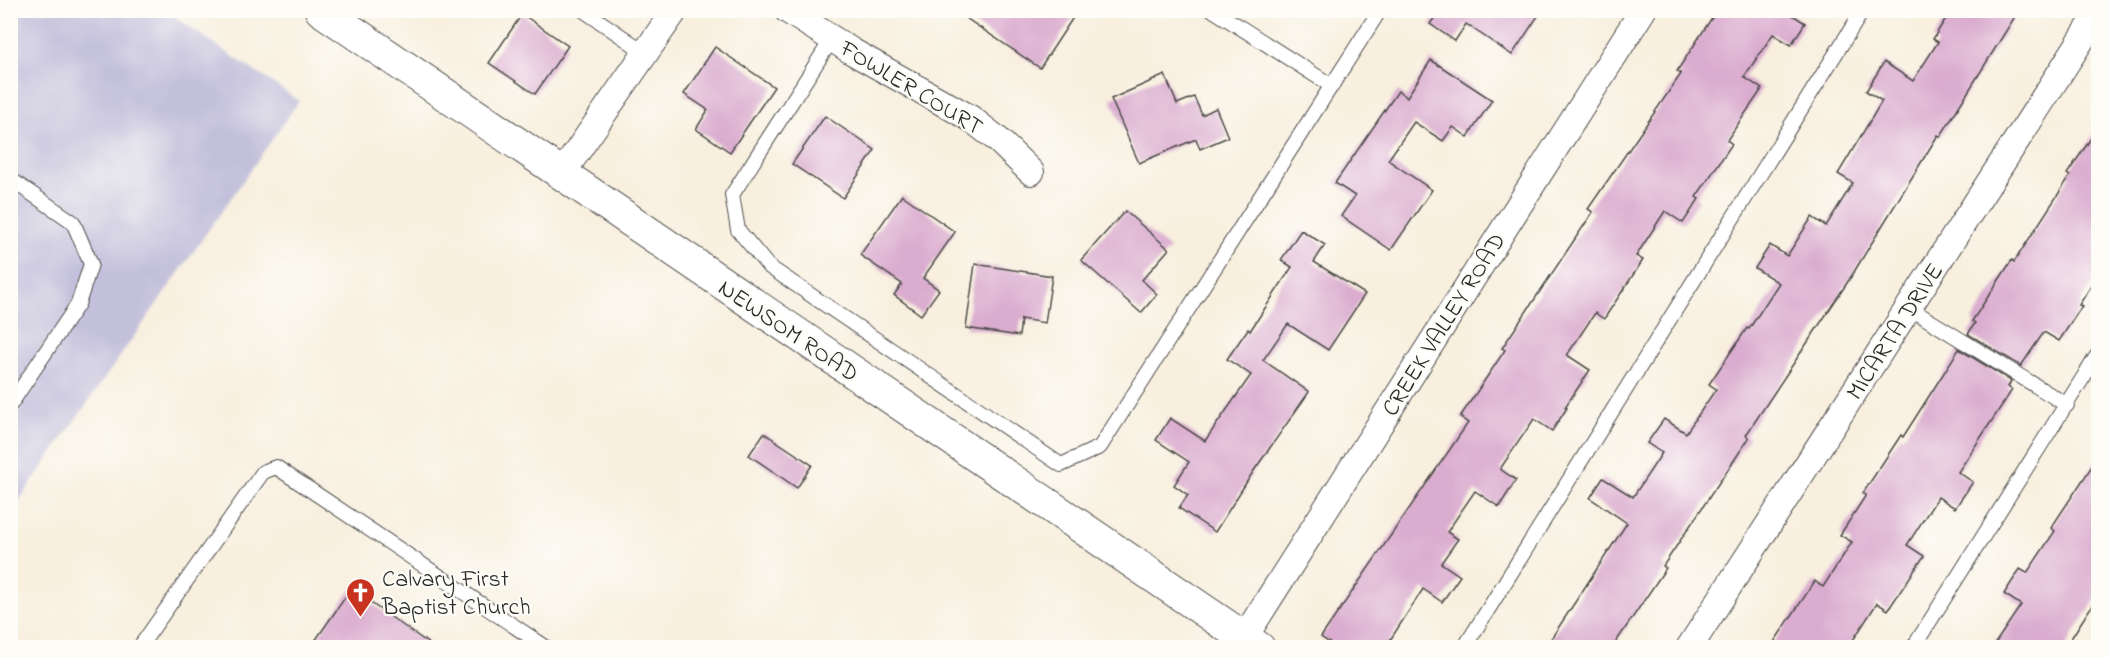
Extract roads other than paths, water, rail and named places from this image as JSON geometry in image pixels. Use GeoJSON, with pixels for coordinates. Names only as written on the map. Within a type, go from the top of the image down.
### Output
{"type":"FeatureCollection","features":[{"type":"Feature","properties":{"kind":"street","name":"NEWSOM ROAD"},"geometry":{"type":"LineString","coordinates":[[321,10],[1252,643]]}},
{"type":"Feature","properties":{"kind":"street"},"geometry":{"type":"LineString","coordinates":[[561,175],[675,10]]}},
{"type":"Feature","properties":{"kind":"street","name":"FOWLER COURT"},"geometry":{"type":"LineString","coordinates":[[787,10],[832,39],[970,118],[997,139],[1031,172]]}},
{"type":"Feature","properties":{"kind":"street","name":"CREEK VALLEY ROAD"},"geometry":{"type":"LineString","coordinates":[[1252,643],[1643,10]]}},
{"type":"Feature","properties":{"kind":"street","name":"MICARTA DRIVE"},"geometry":{"type":"LineString","coordinates":[[1689,648],[2098,14]]}},
{"type":"Feature","properties":{"kind":"lane"},"geometry":{"type":"LineString","coordinates":[[583,10],[646,53]]}},
{"type":"Feature","properties":{"kind":"lane"},"geometry":{"type":"LineString","coordinates":[[1213,10],[1332,86]]}},
{"type":"Feature","properties":{"kind":"lane"},"geometry":{"type":"LineString","coordinates":[[832,39],[732,195],[738,230],[768,266],[1061,465],[1100,447],[1380,10]]}},
{"type":"Feature","properties":{"kind":"lane"},"geometry":{"type":"LineString","coordinates":[[1464,648],[1863,10]]}},
{"type":"Feature","properties":{"kind":"lane"},"geometry":{"type":"LineString","coordinates":[[10,179],[74,222],[91,264],[78,304],[10,405]]}},
{"type":"Feature","properties":{"kind":"lane"},"geometry":{"type":"LineString","coordinates":[[1909,308],[2067,405]]}},
{"type":"Feature","properties":{"kind":"lane"},"geometry":{"type":"LineString","coordinates":[[1913,648],[2098,354]]}},
{"type":"Feature","properties":{"kind":"lane"},"geometry":{"type":"LineString","coordinates":[[139,648],[263,472],[276,467],[547,648]]}},
{"type":"Feature","properties":{"kind":"place","name":"Calvary First Baptist Church"},"geometry":{"type":"Point","coordinates":[361,618]}}]}
